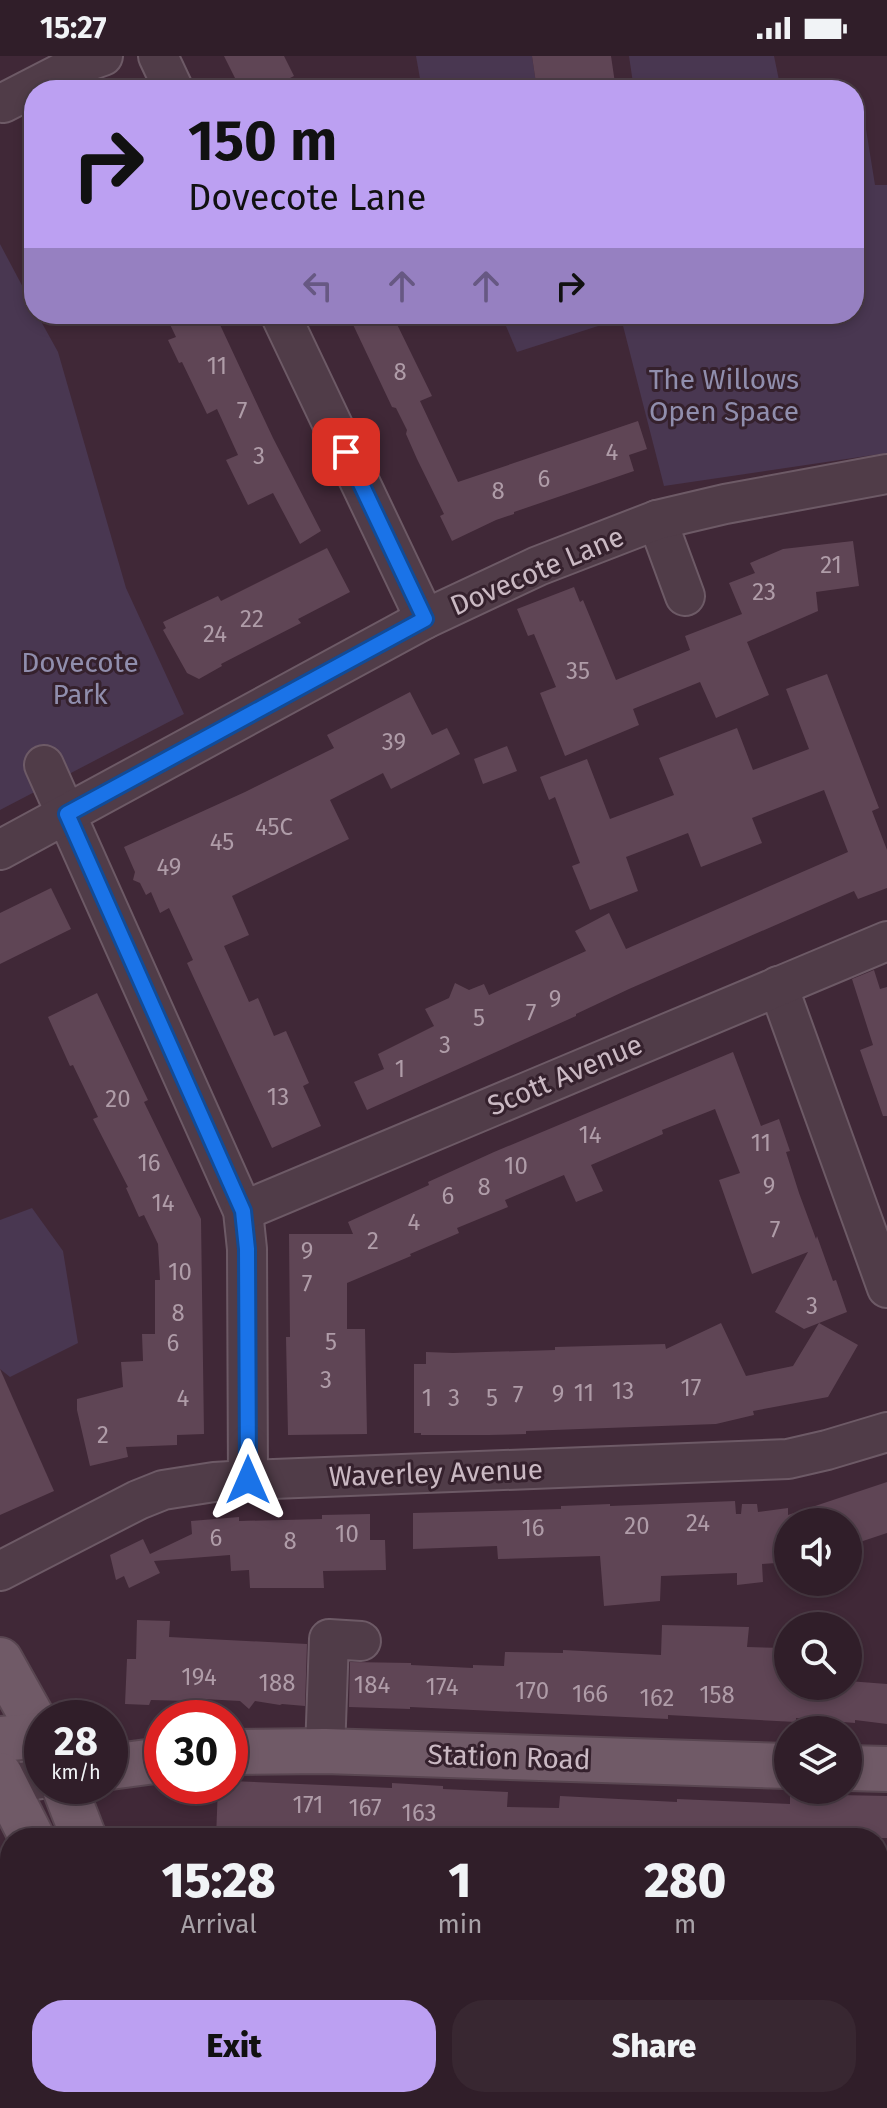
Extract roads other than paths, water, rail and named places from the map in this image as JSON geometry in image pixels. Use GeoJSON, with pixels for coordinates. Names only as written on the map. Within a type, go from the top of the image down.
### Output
{"type":"FeatureCollection","features":[{"type":"Feature","properties":{"kind":"main road"},"geometry":{"type":"LineString","coordinates":[[0,1660],[24,1703]]}},
{"type":"Feature","properties":{"kind":"main road"},"geometry":{"type":"LineString","coordinates":[[0,1739],[24,1737]]}},
{"type":"Feature","properties":{"kind":"main road","name":"Station Road"},"geometry":{"type":"LineString","coordinates":[[248,1752],[325,1751],[774,1766]]}},
{"type":"Feature","properties":{"kind":"main road"},"geometry":{"type":"LineString","coordinates":[[862,1768],[887,1769]]}},
{"type":"Feature","properties":{"kind":"main road"},"geometry":{"type":"LineString","coordinates":[[12,1781],[28,1828]]}},
{"type":"Feature","properties":{"kind":"main road"},"geometry":{"type":"LineString","coordinates":[[71,1804],[80,1828]]}},
{"type":"Feature","properties":{"kind":"street"},"geometry":{"type":"LineString","coordinates":[[48,80],[103,56]]}},
{"type":"Feature","properties":{"kind":"street"},"geometry":{"type":"LineString","coordinates":[[158,56],[169,80]]}},
{"type":"Feature","properties":{"kind":"street"},"geometry":{"type":"LineString","coordinates":[[3,103],[24,92]]}},
{"type":"Feature","properties":{"kind":"street"},"geometry":{"type":"LineString","coordinates":[[285,324],[425,619]]}},
{"type":"Feature","properties":{"kind":"street","name":"Dovecote Lane"},"geometry":{"type":"LineString","coordinates":[[0,850],[425,619],[538,566],[657,520],[887,474]]}},
{"type":"Feature","properties":{"kind":"street"},"geometry":{"type":"LineString","coordinates":[[657,520],[687,595]]}},
{"type":"Feature","properties":{"kind":"street"},"geometry":{"type":"LineString","coordinates":[[44,765],[243,1211],[247,1249],[248,1480]]}},
{"type":"Feature","properties":{"kind":"street","name":"Scott Avenue"},"geometry":{"type":"LineString","coordinates":[[243,1211],[887,941]]}},
{"type":"Feature","properties":{"kind":"street"},"geometry":{"type":"LineString","coordinates":[[778,986],[887,1288]]}},
{"type":"Feature","properties":{"kind":"street","name":"Waverley Avenue"},"geometry":{"type":"LineString","coordinates":[[0,1571],[138,1500],[163,1490],[214,1482],[788,1459],[887,1432]]}},
{"type":"Feature","properties":{"kind":"street"},"geometry":{"type":"LineString","coordinates":[[325,1751],[329,1639],[361,1641]]}},
{"type":"Feature","properties":{"kind":"park label","name":"The Willows Open Space"},"geometry":{"type":"Point","coordinates":[724,395]}},
{"type":"Feature","properties":{"kind":"park label","name":"Dovecote Park"},"geometry":{"type":"Point","coordinates":[80,678]}}]}
